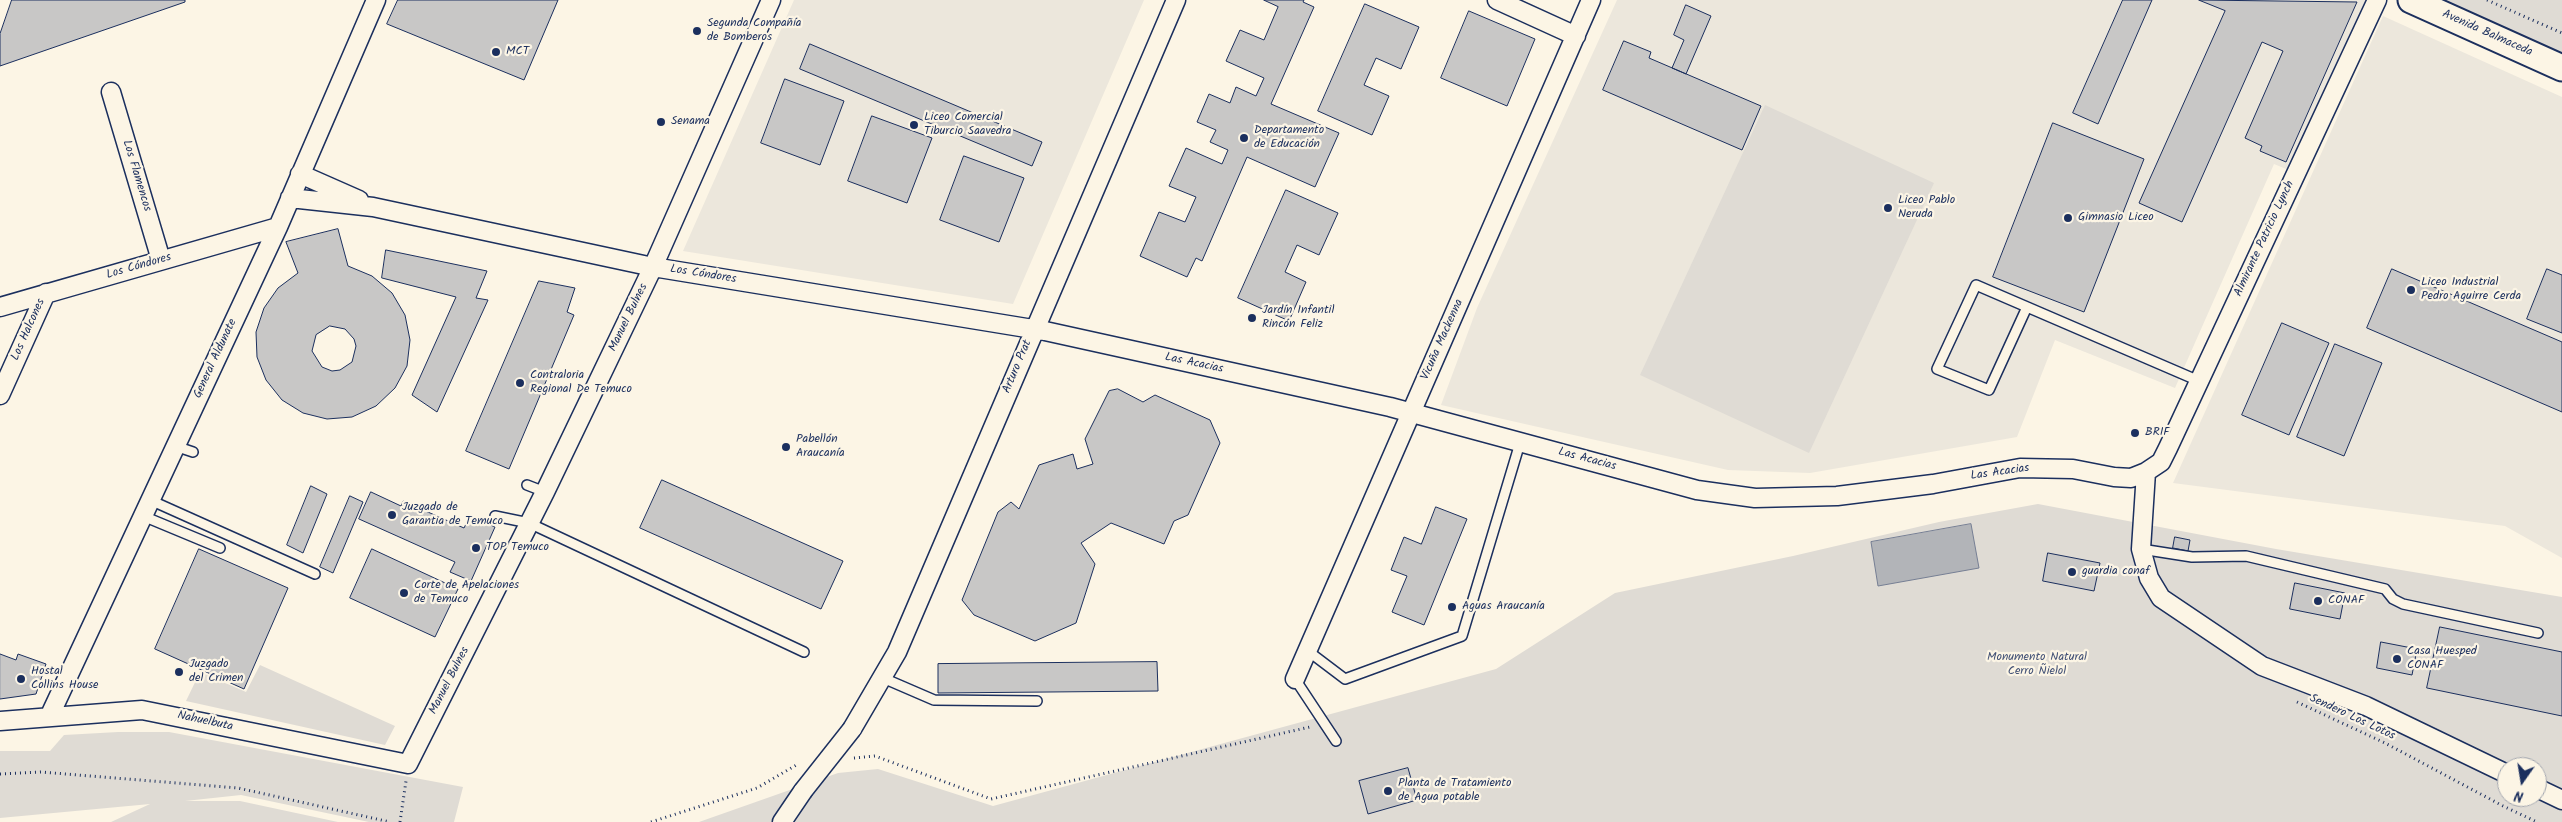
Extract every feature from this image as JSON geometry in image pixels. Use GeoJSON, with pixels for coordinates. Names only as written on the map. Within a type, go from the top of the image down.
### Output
{"type":"FeatureCollection","features":[{"type":"Feature","properties":{"kind":"main road","name":"Avenida Balmaceda"},"geometry":{"type":"LineString","coordinates":[[2411,0],[2562,68]]}},
{"type":"Feature","properties":{"kind":"street","name":"General Aldunate"},"geometry":{"type":"LineString","coordinates":[[50,715],[278,227],[376,0]]}},
{"type":"Feature","properties":{"kind":"street","name":"Manuel Bulnes"},"geometry":{"type":"LineString","coordinates":[[408,764],[545,492],[653,267],[771,0]]}},
{"type":"Feature","properties":{"kind":"street","name":"Arturo Prat"},"geometry":{"type":"LineString","coordinates":[[782,822],[803,791],[852,729],[884,678],[897,652],[1176,0]]}},
{"type":"Feature","properties":{"kind":"street"},"geometry":{"type":"LineString","coordinates":[[1497,0],[1576,36]]}},
{"type":"Feature","properties":{"kind":"street","name":"Vicuña Mackenna"},"geometry":{"type":"LineString","coordinates":[[1295,679],[1591,0]]}},
{"type":"Feature","properties":{"kind":"street","name":"Almirante Patricio Lynch"},"geometry":{"type":"LineString","coordinates":[[2146,472],[2161,462],[2377,0]]}},
{"type":"Feature","properties":{"kind":"street","name":"Los Flamencos"},"geometry":{"type":"LineString","coordinates":[[111,92],[161,260]]}},
{"type":"Feature","properties":{"kind":"street","name":"Los Cóndores"},"geometry":{"type":"LineString","coordinates":[[300,174],[373,207]]}},
{"type":"Feature","properties":{"kind":"street","name":"Los Cóndores"},"geometry":{"type":"LineString","coordinates":[[290,198],[373,207],[653,267],[1035,329]]}},
{"type":"Feature","properties":{"kind":"street","name":"Los Cóndores"},"geometry":{"type":"LineString","coordinates":[[0,307],[278,227]]}},
{"type":"Feature","properties":{"kind":"street","name":"Los Halcones"},"geometry":{"type":"LineString","coordinates":[[0,395],[46,293]]}},
{"type":"Feature","properties":{"kind":"street","name":"Las Acacias"},"geometry":{"type":"LineString","coordinates":[[1035,329],[1412,413],[1697,490],[1756,498],[1837,496],[1933,484],[2020,468],[2073,469],[2114,478],[2131,478],[2146,472]]}},
{"type":"Feature","properties":{"kind":"street"},"geometry":{"type":"LineString","coordinates":[[2146,472],[2141,549],[2149,578],[2161,598],[2262,666],[2366,706],[2497,769]]}},
{"type":"Feature","properties":{"kind":"street","name":"Nahuelbuta"},"geometry":{"type":"LineString","coordinates":[[0,721],[50,715],[142,710],[408,764]]}},
{"type":"Feature","properties":{"kind":"street"},"geometry":{"type":"LineString","coordinates":[[2547,793],[2562,800]]}},
{"type":"Feature","properties":{"kind":"lane"},"geometry":{"type":"LineString","coordinates":[[2027,307],[1989,390],[1937,369],[1976,285],[2199,381]]}},
{"type":"Feature","properties":{"kind":"lane"},"geometry":{"type":"LineString","coordinates":[[1308,651],[1345,679],[1462,636],[1520,443]]}},
{"type":"Feature","properties":{"kind":"lane"},"geometry":{"type":"LineString","coordinates":[[175,446],[193,452]]}},
{"type":"Feature","properties":{"kind":"lane"},"geometry":{"type":"LineString","coordinates":[[527,485],[545,492]]}},
{"type":"Feature","properties":{"kind":"lane"},"geometry":{"type":"LineString","coordinates":[[146,508],[220,548]]}},
{"type":"Feature","properties":{"kind":"lane"},"geometry":{"type":"LineString","coordinates":[[146,508],[315,574]]}},
{"type":"Feature","properties":{"kind":"lane"},"geometry":{"type":"LineString","coordinates":[[495,516],[529,523],[804,652]]}},
{"type":"Feature","properties":{"kind":"lane"},"geometry":{"type":"LineString","coordinates":[[2141,549],[2192,557],[2246,556],[2385,589],[2393,599],[2403,604],[2538,633]]}},
{"type":"Feature","properties":{"kind":"lane"},"geometry":{"type":"LineString","coordinates":[[884,678],[934,700],[1037,701]]}},
{"type":"Feature","properties":{"kind":"lane"},"geometry":{"type":"LineString","coordinates":[[1295,679],[1336,742]]}},
{"type":"Feature","properties":{"kind":"path"},"geometry":{"type":"LineString","coordinates":[[2487,0],[2562,33]]}},
{"type":"Feature","properties":{"kind":"path","name":"Sendero Los Lotos"},"geometry":{"type":"LineString","coordinates":[[2293,699],[2316,712],[2385,743],[2502,806],[2537,822]]}},
{"type":"Feature","properties":{"kind":"path"},"geometry":{"type":"LineString","coordinates":[[846,759],[875,756],[991,799],[1325,723]]}},
{"type":"Feature","properties":{"kind":"path"},"geometry":{"type":"LineString","coordinates":[[400,822],[408,764]]}},
{"type":"Feature","properties":{"kind":"path"},"geometry":{"type":"LineString","coordinates":[[652,822],[757,788],[799,764]]}},
{"type":"Feature","properties":{"kind":"path"},"geometry":{"type":"LineString","coordinates":[[0,774],[42,772],[238,788],[390,822]]}},
{"type":"Feature","properties":{"kind":"shaded area","name":"Liceo Comercial Tiburcio Saavedra"},"geometry":{"type":"Polygon","coordinates":[[[794,0],[1144,0],[1013,304],[683,251],[794,0]]]}},
{"type":"Feature","properties":{"kind":"shaded area","name":"Liceo Pablo Neruda"},"geometry":{"type":"Polygon","coordinates":[[[1617,0],[2368,0],[2291,171],[2274,164],[2175,388],[2055,340],[2017,437],[1810,473],[1728,470],[1441,405],[1477,308],[1617,0]]]}},
{"type":"Feature","properties":{"kind":"shaded area","name":"Liceo Industrial Pedro Aguirre Cerda"},"geometry":{"type":"Polygon","coordinates":[[[2383,16],[2562,97],[2562,558],[2505,526],[2173,483],[2383,16]]]}},
{"type":"Feature","properties":{"kind":"shaded area"},"geometry":{"type":"Polygon","coordinates":[[[1971,524],[1979,568],[1878,586],[1871,542],[1971,524]]]}},
{"type":"Feature","properties":{"kind":"green space"},"geometry":{"type":"Polygon","coordinates":[[[2441,0],[2562,0],[2562,54],[2441,0]]]}},
{"type":"Feature","properties":{"kind":"green space"},"geometry":{"type":"Polygon","coordinates":[[[1765,105],[1934,183],[1809,453],[1640,375],[1765,105]]]}},
{"type":"Feature","properties":{"kind":"green space","name":"Monumento Natural Cerro Ñielol"},"geometry":{"type":"Polygon","coordinates":[[[2038,504],[2276,549],[2562,597],[2562,822],[699,822],[838,773],[878,769],[993,806],[1496,669],[1615,593],[1793,556],[1939,522],[2038,504]]]}},
{"type":"Feature","properties":{"kind":"green space"},"geometry":{"type":"Polygon","coordinates":[[[260,665],[395,726],[385,745],[186,701],[200,672],[246,692],[260,665]]]}},
{"type":"Feature","properties":{"kind":"green space"},"geometry":{"type":"Polygon","coordinates":[[[169,732],[463,787],[454,822],[369,822],[241,795],[185,801],[240,801],[338,822],[111,822],[150,804],[0,818],[0,751],[50,751],[64,735],[169,732]]]}},
{"type":"Feature","properties":{"kind":"building"},"geometry":{"type":"Polygon","coordinates":[[[12,0],[185,0],[185,2],[0,66],[0,34],[12,0]]]}},
{"type":"Feature","properties":{"kind":"building","name":"MCT"},"geometry":{"type":"Polygon","coordinates":[[[398,0],[558,0],[524,80],[387,24],[398,0]]]}},
{"type":"Feature","properties":{"kind":"building"},"geometry":{"type":"Polygon","coordinates":[[[1264,0],[1304,0],[1303,2],[1314,7],[1271,104],[1339,133],[1315,187],[1247,157],[1202,261],[1196,258],[1187,277],[1140,256],[1159,212],[1185,222],[1196,197],[1169,186],[1186,148],[1222,164],[1228,150],[1210,142],[1216,130],[1197,122],[1209,94],[1230,103],[1236,87],[1256,96],[1264,78],[1226,61],[1240,30],[1264,40],[1278,7],[1264,0]]]}},
{"type":"Feature","properties":{"kind":"building"},"geometry":{"type":"Polygon","coordinates":[[[2123,0],[2152,0],[2098,124],[2073,113],[2123,0]]]}},
{"type":"Feature","properties":{"kind":"building"},"geometry":{"type":"Polygon","coordinates":[[[2199,0],[2357,2],[2286,162],[2260,151],[2262,146],[2245,138],[2283,51],[2262,42],[2182,222],[2139,203],[2225,11],[2199,0]]]}},
{"type":"Feature","properties":{"kind":"building"},"geometry":{"type":"Polygon","coordinates":[[[1365,4],[1419,27],[1401,69],[1376,58],[1364,85],[1389,96],[1372,135],[1318,111],[1365,4]]]}},
{"type":"Feature","properties":{"kind":"building"},"geometry":{"type":"Polygon","coordinates":[[[1686,5],[1711,16],[1686,74],[1672,68],[1684,40],[1674,35],[1686,5]]]}},
{"type":"Feature","properties":{"kind":"building"},"geometry":{"type":"Polygon","coordinates":[[[1469,11],[1535,39],[1507,106],[1441,78],[1469,11]]]}},
{"type":"Feature","properties":{"kind":"building"},"geometry":{"type":"Polygon","coordinates":[[[1624,41],[1651,52],[1649,58],[1761,106],[1742,150],[1603,90],[1624,41]]]}},
{"type":"Feature","properties":{"kind":"building"},"geometry":{"type":"Polygon","coordinates":[[[810,44],[1042,142],[1032,166],[800,69],[810,44]]]}},
{"type":"Feature","properties":{"kind":"building"},"geometry":{"type":"Polygon","coordinates":[[[785,79],[844,101],[820,165],[761,143],[785,79]]]}},
{"type":"Feature","properties":{"kind":"building"},"geometry":{"type":"Polygon","coordinates":[[[872,116],[932,138],[907,203],[848,181],[872,116]]]}},
{"type":"Feature","properties":{"kind":"building","name":"Gimnasio Liceo"},"geometry":{"type":"Polygon","coordinates":[[[2053,123],[2144,159],[2084,312],[1993,277],[2053,123]]]}},
{"type":"Feature","properties":{"kind":"building"},"geometry":{"type":"Polygon","coordinates":[[[964,156],[1024,178],[999,242],[940,220],[964,156]]]}},
{"type":"Feature","properties":{"kind":"building"},"geometry":{"type":"Polygon","coordinates":[[[1286,190],[1338,213],[1319,255],[1297,245],[1285,272],[1306,282],[1289,321],[1238,298],[1286,190]]]}},
{"type":"Feature","properties":{"kind":"building"},"geometry":{"type":"Polygon","coordinates":[[[338,229],[348,266],[372,276],[392,293],[405,315],[410,340],[407,366],[395,388],[376,406],[352,417],[327,419],[303,413],[282,400],[266,380],[257,357],[256,332],[264,308],[278,288],[298,273],[286,242],[338,229]],[[330,326],[316,335],[312,351],[322,367],[332,371],[340,370],[352,362],[356,346],[354,339],[345,329],[330,326]]]}},
{"type":"Feature","properties":{"kind":"building"},"geometry":{"type":"Polygon","coordinates":[[[386,250],[487,271],[476,298],[488,300],[437,412],[412,395],[456,297],[382,278],[386,250]]]}},
{"type":"Feature","properties":{"kind":"building"},"geometry":{"type":"Polygon","coordinates":[[[2392,269],[2562,342],[2562,412],[2367,328],[2392,269]]]}},
{"type":"Feature","properties":{"kind":"building"},"geometry":{"type":"Polygon","coordinates":[[[2547,269],[2562,275],[2562,333],[2527,319],[2547,269]]]}},
{"type":"Feature","properties":{"kind":"building","name":"Contraloria Regional De Temuco"},"geometry":{"type":"Polygon","coordinates":[[[539,281],[575,288],[567,312],[574,315],[509,469],[466,451],[539,281]]]}},
{"type":"Feature","properties":{"kind":"building"},"geometry":{"type":"Polygon","coordinates":[[[2282,323],[2329,343],[2289,435],[2242,415],[2282,323]]]}},
{"type":"Feature","properties":{"kind":"building"},"geometry":{"type":"Polygon","coordinates":[[[2335,344],[2382,363],[2344,456],[2297,437],[2335,344]]]}},
{"type":"Feature","properties":{"kind":"building"},"geometry":{"type":"Polygon","coordinates":[[[1118,389],[1143,402],[1155,395],[1210,420],[1220,443],[1188,515],[1174,521],[1164,544],[1111,523],[1081,543],[1095,564],[1076,623],[1035,641],[974,615],[962,600],[998,512],[1011,502],[1019,509],[1039,465],[1073,454],[1077,469],[1093,464],[1085,439],[1109,391],[1118,389]]]}},
{"type":"Feature","properties":{"kind":"building"},"geometry":{"type":"Polygon","coordinates":[[[662,480],[843,561],[821,609],[640,528],[662,480]]]}},
{"type":"Feature","properties":{"kind":"building"},"geometry":{"type":"Polygon","coordinates":[[[311,486],[327,494],[303,553],[287,545],[311,486]]]}},
{"type":"Feature","properties":{"kind":"building"},"geometry":{"type":"Polygon","coordinates":[[[371,492],[401,506],[403,501],[464,528],[470,516],[495,527],[471,581],[450,572],[455,562],[359,519],[371,492]]]}},
{"type":"Feature","properties":{"kind":"building"},"geometry":{"type":"Polygon","coordinates":[[[350,496],[363,502],[333,573],[320,567],[350,496]]]}},
{"type":"Feature","properties":{"kind":"building"},"geometry":{"type":"Polygon","coordinates":[[[1436,507],[1467,519],[1424,625],[1392,612],[1407,576],[1391,570],[1404,537],[1421,544],[1436,507]]]}},
{"type":"Feature","properties":{"kind":"building"},"geometry":{"type":"Polygon","coordinates":[[[2175,537],[2190,540],[2188,551],[2173,548],[2175,537]]]}},
{"type":"Feature","properties":{"kind":"building"},"geometry":{"type":"Polygon","coordinates":[[[199,549],[288,588],[244,689],[155,649],[199,549]]]}},
{"type":"Feature","properties":{"kind":"building","name":"Corte de Apelaciones de Temuco"},"geometry":{"type":"Polygon","coordinates":[[[372,549],[458,589],[435,637],[350,598],[372,549]]]}},
{"type":"Feature","properties":{"kind":"building","name":"guardia conaf"},"geometry":{"type":"Polygon","coordinates":[[[2048,553],[2100,563],[2094,591],[2043,581],[2048,553]]]}},
{"type":"Feature","properties":{"kind":"building","name":"CONAF"},"geometry":{"type":"Polygon","coordinates":[[[2295,583],[2345,593],[2340,619],[2290,609],[2295,583]]]}},
{"type":"Feature","properties":{"kind":"building"},"geometry":{"type":"Polygon","coordinates":[[[2440,627],[2562,652],[2562,716],[2427,688],[2440,627]]]}},
{"type":"Feature","properties":{"kind":"building","name":"Casa Huesped CONAF"},"geometry":{"type":"Polygon","coordinates":[[[2381,642],[2417,649],[2412,675],[2377,668],[2381,642]]]}},
{"type":"Feature","properties":{"kind":"building","name":"Hostal Collins House"},"geometry":{"type":"Polygon","coordinates":[[[0,654],[16,660],[18,654],[46,664],[36,694],[0,699],[0,654]]]}},
{"type":"Feature","properties":{"kind":"building"},"geometry":{"type":"Polygon","coordinates":[[[1157,662],[1158,691],[938,693],[938,664],[1157,662]]]}},
{"type":"Feature","properties":{"kind":"building","name":"Planta de Tratamiento de Agua potable"},"geometry":{"type":"Polygon","coordinates":[[[1408,768],[1417,800],[1368,814],[1359,781],[1408,768]]]}},
{"type":"Feature","properties":{"kind":"place","name":"Segunda Compañía de Bomberos"},"geometry":{"type":"Point","coordinates":[697,31]}},
{"type":"Feature","properties":{"kind":"place","name":"MCT"},"geometry":{"type":"Point","coordinates":[496,52]}},
{"type":"Feature","properties":{"kind":"place","name":"Senama"},"geometry":{"type":"Point","coordinates":[661,122]}},
{"type":"Feature","properties":{"kind":"place","name":"Liceo Comercial Tiburcio Saavedra"},"geometry":{"type":"Point","coordinates":[914,125]}},
{"type":"Feature","properties":{"kind":"place","name":"Departamento de Educación"},"geometry":{"type":"Point","coordinates":[1244,138]}},
{"type":"Feature","properties":{"kind":"place","name":"Liceo Pablo Neruda"},"geometry":{"type":"Point","coordinates":[1888,208]}},
{"type":"Feature","properties":{"kind":"place","name":"Gimnasio Liceo"},"geometry":{"type":"Point","coordinates":[2068,218]}},
{"type":"Feature","properties":{"kind":"place","name":"Liceo Industrial Pedro Aguirre Cerda"},"geometry":{"type":"Point","coordinates":[2411,290]}},
{"type":"Feature","properties":{"kind":"place","name":"Jardín Infantil Rincón Feliz"},"geometry":{"type":"Point","coordinates":[1252,318]}},
{"type":"Feature","properties":{"kind":"place","name":"Contraloria Regional De Temuco"},"geometry":{"type":"Point","coordinates":[520,383]}},
{"type":"Feature","properties":{"kind":"place","name":"BRIF"},"geometry":{"type":"Point","coordinates":[2135,433]}},
{"type":"Feature","properties":{"kind":"place","name":"Pabellón Araucanía"},"geometry":{"type":"Point","coordinates":[786,447]}},
{"type":"Feature","properties":{"kind":"place","name":"Juzgado de Garantia de Temuco"},"geometry":{"type":"Point","coordinates":[392,515]}},
{"type":"Feature","properties":{"kind":"place","name":"TOP Temuco"},"geometry":{"type":"Point","coordinates":[476,548]}},
{"type":"Feature","properties":{"kind":"place","name":"guardia conaf"},"geometry":{"type":"Point","coordinates":[2072,572]}},
{"type":"Feature","properties":{"kind":"place","name":"Corte de Apelaciones de Temuco"},"geometry":{"type":"Point","coordinates":[404,593]}},
{"type":"Feature","properties":{"kind":"place","name":"CONAF"},"geometry":{"type":"Point","coordinates":[2318,601]}},
{"type":"Feature","properties":{"kind":"place","name":"Aguas Araucanía"},"geometry":{"type":"Point","coordinates":[1452,607]}},
{"type":"Feature","properties":{"kind":"place","name":"Casa Huesped CONAF"},"geometry":{"type":"Point","coordinates":[2397,659]}},
{"type":"Feature","properties":{"kind":"place","name":"Juzgado del Crimen"},"geometry":{"type":"Point","coordinates":[179,672]}},
{"type":"Feature","properties":{"kind":"place","name":"Hostal Collins House"},"geometry":{"type":"Point","coordinates":[21,679]}},
{"type":"Feature","properties":{"kind":"place","name":"Planta de Tratamiento de Agua potable"},"geometry":{"type":"Point","coordinates":[1388,791]}}]}
